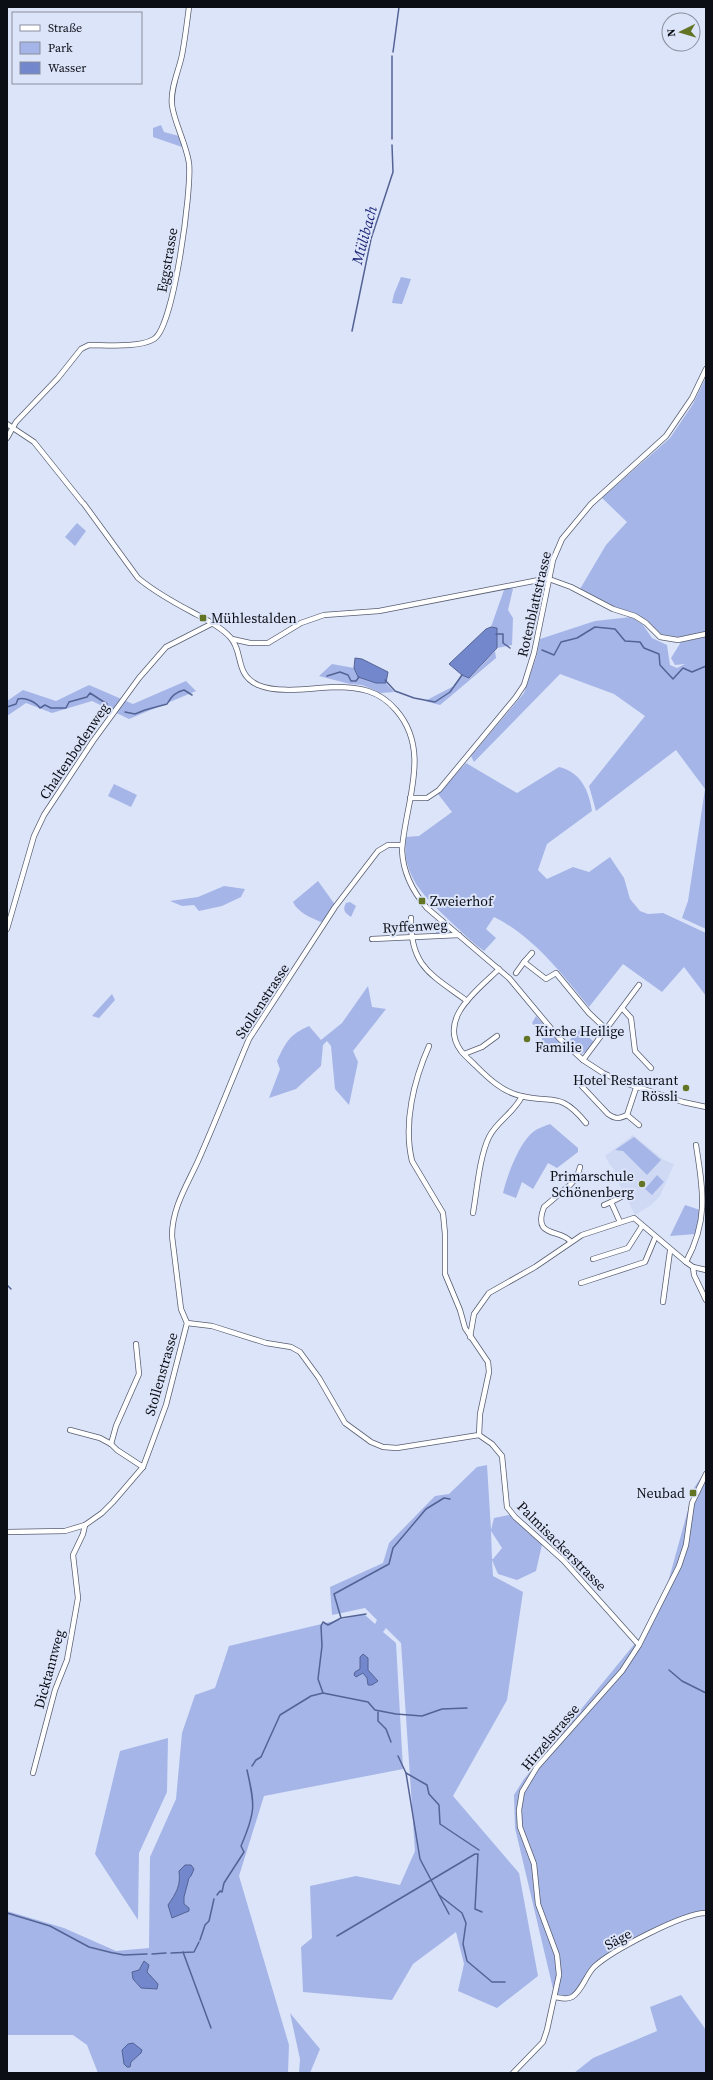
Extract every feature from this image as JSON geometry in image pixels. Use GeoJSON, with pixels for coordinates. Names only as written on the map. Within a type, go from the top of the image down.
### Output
{"type":"FeatureCollection","features":[{"type":"Feature","properties":{"kind":"street","name":"Eggstrasse"},"geometry":{"type":"LineString","coordinates":[[7,438],[12,427],[58,378],[81,349],[89,345],[145,343],[156,338],[161,331],[170,304],[182,245],[190,182],[189,163],[172,105],[183,50],[189,7]]}},
{"type":"Feature","properties":{"kind":"street","name":"Rotenblattstrasse"},"geometry":{"type":"LineString","coordinates":[[410,798],[427,798],[439,790],[520,691],[533,659],[556,550],[569,528],[614,483],[666,436],[692,398],[706,369]]}},
{"type":"Feature","properties":{"kind":"street"},"geometry":{"type":"LineString","coordinates":[[7,424],[34,442],[83,502],[138,578],[158,592],[212,624],[232,639],[250,643],[268,642],[301,623],[324,615],[378,611],[549,578],[613,609],[635,616],[646,623],[660,636],[678,640],[706,634]]}},
{"type":"Feature","properties":{"kind":"street","name":"Chaltenbodenweg"},"geometry":{"type":"LineString","coordinates":[[7,929],[34,836],[44,815],[93,741],[139,678],[166,647],[212,624]]}},
{"type":"Feature","properties":{"kind":"street"},"geometry":{"type":"LineString","coordinates":[[232,639],[244,673],[251,681],[261,686],[282,689],[353,687],[369,690],[386,699],[402,716],[413,742],[415,766],[402,844],[403,862],[415,893],[427,908],[500,969],[519,988],[559,1038],[583,1060],[603,1073],[636,1088],[706,1107]]}},
{"type":"Feature","properties":{"kind":"street","name":"Stollenstrasse"},"geometry":{"type":"LineString","coordinates":[[7,1532],[65,1531],[84,1525],[102,1513],[143,1467],[166,1405],[187,1323],[181,1309],[172,1236],[172,1225],[178,1206],[249,1039],[300,963],[335,907],[378,851],[388,845],[402,844]]}},
{"type":"Feature","properties":{"kind":"street"},"geometry":{"type":"LineString","coordinates":[[411,918],[410,937],[420,962],[431,974],[467,1001]]}},
{"type":"Feature","properties":{"kind":"street","name":"Ryffenweg"},"geometry":{"type":"LineString","coordinates":[[372,939],[459,934]]}},
{"type":"Feature","properties":{"kind":"street"},"geometry":{"type":"LineString","coordinates":[[516,973],[532,953]]}},
{"type":"Feature","properties":{"kind":"street"},"geometry":{"type":"LineString","coordinates":[[524,962],[546,979],[556,973],[589,1012],[606,1029]]}},
{"type":"Feature","properties":{"kind":"street"},"geometry":{"type":"LineString","coordinates":[[500,969],[467,1001],[458,1012],[453,1026],[455,1038],[464,1054],[489,1080],[504,1090],[522,1096],[554,1099],[564,1102],[577,1112],[586,1123]]}},
{"type":"Feature","properties":{"kind":"street"},"geometry":{"type":"LineString","coordinates":[[583,1060],[639,985]]}},
{"type":"Feature","properties":{"kind":"street"},"geometry":{"type":"LineString","coordinates":[[622,1008],[631,1018],[635,1052],[651,1068]]}},
{"type":"Feature","properties":{"kind":"street"},"geometry":{"type":"LineString","coordinates":[[464,1054],[482,1047],[498,1036]]}},
{"type":"Feature","properties":{"kind":"street"},"geometry":{"type":"LineString","coordinates":[[187,1323],[212,1326],[266,1343],[291,1347],[300,1352],[315,1372],[345,1423],[371,1442],[383,1447],[397,1448],[479,1435],[480,1414],[489,1372],[488,1362],[470,1338],[465,1328],[460,1310],[445,1274],[445,1234],[443,1213],[412,1161],[409,1151],[408,1122],[422,1062],[429,1046]]}},
{"type":"Feature","properties":{"kind":"street"},"geometry":{"type":"LineString","coordinates":[[576,1080],[608,1114],[614,1118],[621,1118],[627,1115],[636,1088]]}},
{"type":"Feature","properties":{"kind":"street"},"geometry":{"type":"LineString","coordinates":[[473,1213],[488,1138],[496,1126],[515,1108],[522,1096]]}},
{"type":"Feature","properties":{"kind":"street"},"geometry":{"type":"LineString","coordinates":[[627,1115],[639,1125]]}},
{"type":"Feature","properties":{"kind":"street"},"geometry":{"type":"LineString","coordinates":[[686,1262],[695,1241],[703,1208],[703,1193],[696,1145]]}},
{"type":"Feature","properties":{"kind":"street"},"geometry":{"type":"LineString","coordinates":[[570,1241],[550,1233],[544,1227],[542,1213],[544,1207],[577,1177],[580,1167]]}},
{"type":"Feature","properties":{"kind":"street"},"geometry":{"type":"LineString","coordinates":[[604,1205],[621,1197]]}},
{"type":"Feature","properties":{"kind":"street"},"geometry":{"type":"LineString","coordinates":[[611,1202],[620,1222]]}},
{"type":"Feature","properties":{"kind":"street"},"geometry":{"type":"LineString","coordinates":[[470,1338],[474,1314],[480,1302],[489,1293],[535,1267],[582,1234],[620,1222],[634,1218],[670,1251],[693,1267],[706,1270]]}},
{"type":"Feature","properties":{"kind":"street"},"geometry":{"type":"LineString","coordinates":[[593,1259],[628,1248],[642,1226]]}},
{"type":"Feature","properties":{"kind":"street"},"geometry":{"type":"LineString","coordinates":[[581,1283],[645,1262],[655,1238]]}},
{"type":"Feature","properties":{"kind":"street"},"geometry":{"type":"LineString","coordinates":[[663,1302],[670,1251]]}},
{"type":"Feature","properties":{"kind":"street"},"geometry":{"type":"LineString","coordinates":[[693,1267],[694,1275],[706,1300]]}},
{"type":"Feature","properties":{"kind":"street"},"geometry":{"type":"LineString","coordinates":[[111,1444],[116,1426],[139,1374],[136,1344]]}},
{"type":"Feature","properties":{"kind":"street"},"geometry":{"type":"LineString","coordinates":[[70,1430],[111,1444],[117,1450],[143,1467]]}},
{"type":"Feature","properties":{"kind":"street","name":"Palmisackerstrasse"},"geometry":{"type":"LineString","coordinates":[[479,1435],[492,1444],[502,1456],[503,1484],[507,1507],[568,1565],[639,1645]]}},
{"type":"Feature","properties":{"kind":"street","name":"Hirzelstrasse"},"geometry":{"type":"LineString","coordinates":[[513,2073],[543,2042],[559,1975],[558,1961],[540,1911],[534,1864],[520,1827],[520,1798],[528,1779],[537,1767],[622,1671],[639,1645],[679,1566],[686,1545],[692,1503],[706,1474]]}},
{"type":"Feature","properties":{"kind":"street","name":"Dicktannweg"},"geometry":{"type":"LineString","coordinates":[[32,1773],[55,1690],[67,1660],[78,1598],[73,1555],[83,1534],[84,1525]]}},
{"type":"Feature","properties":{"kind":"street","name":"Säge"},"geometry":{"type":"LineString","coordinates":[[554,1998],[568,1998],[574,1996],[594,1968],[609,1956],[683,1917],[706,1912]]}},
{"type":"Feature","properties":{"kind":"shaded area","name":"Primarschule Schönenberg"},"geometry":{"type":"Polygon","coordinates":[[[633,1135],[664,1160],[674,1164],[660,1196],[651,1205],[635,1215],[613,1172],[615,1170],[605,1156],[633,1135]]]}},
{"type":"Feature","properties":{"kind":"green space"},"geometry":{"type":"Polygon","coordinates":[[[161,125],[164,132],[183,137],[185,148],[153,137],[153,128],[161,125]]]}},
{"type":"Feature","properties":{"kind":"green space"},"geometry":{"type":"Polygon","coordinates":[[[401,277],[411,279],[402,304],[392,303],[394,294],[401,277]]]}},
{"type":"Feature","properties":{"kind":"green space"},"geometry":{"type":"Polygon","coordinates":[[[706,377],[706,632],[678,637],[661,634],[647,620],[634,613],[615,607],[580,589],[606,545],[627,522],[602,498],[670,438],[693,404],[706,377]]]}},
{"type":"Feature","properties":{"kind":"green space"},"geometry":{"type":"Polygon","coordinates":[[[77,523],[86,531],[75,546],[65,537],[77,523]]]}},
{"type":"Feature","properties":{"kind":"green space"},"geometry":{"type":"Polygon","coordinates":[[[505,587],[511,587],[513,589],[508,610],[513,618],[512,645],[497,648],[497,628],[491,627],[505,587]]]}},
{"type":"Feature","properties":{"kind":"green space"},"geometry":{"type":"Polygon","coordinates":[[[631,617],[643,625],[652,638],[667,645],[670,665],[677,668],[685,664],[675,665],[671,658],[681,642],[706,637],[706,929],[682,918],[688,901],[705,789],[676,750],[596,811],[589,786],[645,716],[614,694],[560,674],[474,762],[471,756],[524,693],[536,658],[540,639],[595,621],[631,617]]]}},
{"type":"Feature","properties":{"kind":"green space"},"geometry":{"type":"Polygon","coordinates":[[[495,651],[496,658],[440,705],[425,701],[454,686],[462,675],[470,678],[495,651]]]}},
{"type":"Feature","properties":{"kind":"green space"},"geometry":{"type":"Polygon","coordinates":[[[332,664],[354,668],[358,677],[376,683],[386,683],[394,692],[381,693],[362,685],[350,684],[319,676],[332,664]]]}},
{"type":"Feature","properties":{"kind":"green space"},"geometry":{"type":"Polygon","coordinates":[[[186,681],[196,691],[129,719],[92,701],[52,713],[26,703],[7,716],[7,701],[23,690],[56,701],[89,685],[133,704],[186,681]]]}},
{"type":"Feature","properties":{"kind":"green space"},"geometry":{"type":"Polygon","coordinates":[[[466,763],[517,793],[559,767],[573,773],[583,783],[589,796],[592,811],[547,844],[538,870],[547,879],[573,867],[589,872],[610,857],[624,878],[630,899],[640,911],[648,914],[663,913],[706,933],[706,996],[684,967],[662,992],[623,964],[589,1007],[546,957],[522,934],[508,925],[494,917],[486,929],[496,938],[484,951],[471,941],[442,913],[424,895],[411,875],[407,864],[405,851],[406,837],[419,836],[452,812],[438,794],[466,763]]]}},
{"type":"Feature","properties":{"kind":"green space"},"geometry":{"type":"Polygon","coordinates":[[[114,784],[137,795],[131,807],[108,796],[114,784]]]}},
{"type":"Feature","properties":{"kind":"green space"},"geometry":{"type":"Polygon","coordinates":[[[318,881],[336,906],[324,923],[302,912],[293,902],[318,881]]]}},
{"type":"Feature","properties":{"kind":"green space"},"geometry":{"type":"Polygon","coordinates":[[[224,886],[245,889],[241,897],[222,906],[199,911],[194,905],[182,906],[170,901],[198,897],[224,886]]]}},
{"type":"Feature","properties":{"kind":"green space"},"geometry":{"type":"Polygon","coordinates":[[[350,902],[356,906],[351,917],[344,909],[346,903],[350,902]]]}},
{"type":"Feature","properties":{"kind":"green space"},"geometry":{"type":"Polygon","coordinates":[[[435,920],[452,934],[436,934],[435,920]]]}},
{"type":"Feature","properties":{"kind":"green space"},"geometry":{"type":"Polygon","coordinates":[[[368,986],[372,1007],[386,1009],[353,1051],[358,1062],[349,1105],[335,1089],[331,1046],[327,1041],[323,1045],[321,1066],[296,1089],[269,1098],[280,1069],[277,1061],[292,1036],[309,1026],[321,1040],[342,1023],[368,986]]]}},
{"type":"Feature","properties":{"kind":"green space"},"geometry":{"type":"Polygon","coordinates":[[[112,994],[115,1000],[99,1018],[92,1016],[112,994]]]}},
{"type":"Feature","properties":{"kind":"green space"},"geometry":{"type":"Polygon","coordinates":[[[536,1016],[561,1044],[560,1047],[549,1051],[544,1047],[541,1035],[532,1023],[536,1016]]]}},
{"type":"Feature","properties":{"kind":"green space"},"geometry":{"type":"Polygon","coordinates":[[[580,1029],[594,1042],[586,1052],[581,1054],[567,1043],[580,1029]]]}},
{"type":"Feature","properties":{"kind":"green space"},"geometry":{"type":"Polygon","coordinates":[[[550,1124],[578,1148],[578,1152],[557,1168],[548,1163],[533,1189],[522,1182],[516,1198],[503,1193],[507,1178],[523,1144],[533,1132],[550,1124]]]}},
{"type":"Feature","properties":{"kind":"green space"},"geometry":{"type":"Polygon","coordinates":[[[634,1137],[661,1160],[647,1175],[623,1151],[615,1150],[634,1137]]]}},
{"type":"Feature","properties":{"kind":"green space"},"geometry":{"type":"Polygon","coordinates":[[[657,1175],[664,1182],[652,1195],[645,1189],[657,1175]]]}},
{"type":"Feature","properties":{"kind":"green space"},"geometry":{"type":"Polygon","coordinates":[[[685,1205],[700,1210],[696,1234],[670,1236],[685,1205]]]}},
{"type":"Feature","properties":{"kind":"green space"},"geometry":{"type":"Polygon","coordinates":[[[487,1465],[491,1530],[494,1518],[514,1514],[543,1540],[536,1571],[517,1580],[498,1574],[492,1560],[493,1576],[523,1592],[507,1700],[453,1796],[519,1873],[538,1976],[497,2008],[458,1991],[464,1964],[456,1932],[413,1964],[392,2000],[303,1992],[301,1947],[312,1938],[310,1886],[356,1876],[400,1885],[415,1851],[401,1643],[386,1628],[383,1632],[396,1643],[403,1769],[264,1796],[239,1876],[289,2045],[288,2073],[98,2073],[87,2045],[73,2035],[7,2035],[7,1911],[64,1928],[116,1951],[149,1948],[150,1857],[176,1799],[182,1733],[195,1695],[215,1688],[229,1646],[364,1614],[375,1624],[377,1620],[365,1608],[332,1615],[330,1587],[383,1563],[389,1543],[435,1496],[449,1494],[477,1467],[487,1465]],[[491,1531],[492,1559],[502,1548],[491,1531]]]}},
{"type":"Feature","properties":{"kind":"green space"},"geometry":{"type":"Polygon","coordinates":[[[706,1470],[706,1912],[647,1935],[594,1968],[574,1996],[555,1997],[515,1828],[514,1795],[524,1779],[641,1636],[667,1586],[694,1488],[706,1470]]]}},
{"type":"Feature","properties":{"kind":"green space"},"geometry":{"type":"Polygon","coordinates":[[[168,1738],[167,1792],[139,1853],[138,1920],[95,1854],[120,1751],[168,1738]]]}},
{"type":"Feature","properties":{"kind":"green space"},"geometry":{"type":"Polygon","coordinates":[[[681,1995],[706,2030],[706,2073],[574,2073],[593,2058],[657,2031],[650,2007],[681,1995]]]}},
{"type":"Feature","properties":{"kind":"green space"},"geometry":{"type":"Polygon","coordinates":[[[290,2013],[320,2049],[310,2073],[299,2073],[300,2059],[290,2013]]]}},
{"type":"Feature","properties":{"kind":"water"},"geometry":{"type":"Polygon","coordinates":[[[491,627],[497,628],[497,648],[469,678],[462,675],[449,664],[486,629],[491,627]]]}},
{"type":"Feature","properties":{"kind":"water"},"geometry":{"type":"Polygon","coordinates":[[[355,658],[362,659],[388,672],[386,683],[376,683],[358,677],[354,668],[355,658]]]}},
{"type":"Feature","properties":{"kind":"water"},"geometry":{"type":"Polygon","coordinates":[[[363,1654],[368,1658],[368,1670],[378,1681],[372,1685],[368,1685],[367,1678],[363,1673],[356,1677],[354,1675],[355,1672],[360,1669],[360,1657],[363,1654]]]}},
{"type":"Feature","properties":{"kind":"water"},"geometry":{"type":"Polygon","coordinates":[[[185,1865],[191,1865],[194,1869],[189,1878],[184,1897],[184,1904],[189,1908],[189,1911],[172,1918],[168,1905],[177,1889],[179,1871],[185,1865]]]}},
{"type":"Feature","properties":{"kind":"water"},"geometry":{"type":"Polygon","coordinates":[[[144,1961],[149,1965],[147,1972],[158,1984],[157,1989],[141,1988],[133,1979],[132,1972],[139,1970],[144,1961]]]}},
{"type":"Feature","properties":{"kind":"water"},"geometry":{"type":"Polygon","coordinates":[[[133,2043],[142,2050],[141,2053],[131,2062],[130,2067],[127,2067],[124,2064],[122,2050],[128,2044],[133,2043]]]}},
{"type":"Feature","properties":{"kind":"waterway","name":"Mülibach"},"geometry":{"type":"LineString","coordinates":[[393,52],[399,7]]}},
{"type":"Feature","properties":{"kind":"waterway","name":"Mülibach"},"geometry":{"type":"LineString","coordinates":[[392,56],[392,139]]}},
{"type":"Feature","properties":{"kind":"waterway","name":"Mülibach"},"geometry":{"type":"LineString","coordinates":[[352,331],[371,239],[393,172],[392,145]]}},
{"type":"Feature","properties":{"kind":"waterway"},"geometry":{"type":"LineString","coordinates":[[542,650],[554,655],[561,642],[577,638],[595,627],[615,629],[625,641],[640,642],[644,648],[659,654],[660,665],[673,679],[683,668],[692,672],[706,666]]}},
{"type":"Feature","properties":{"kind":"waterway"},"geometry":{"type":"LineString","coordinates":[[496,634],[503,634],[503,643],[510,648]]}},
{"type":"Feature","properties":{"kind":"waterway"},"geometry":{"type":"LineString","coordinates":[[327,676],[340,672],[348,675],[351,681],[356,681],[359,677]]}},
{"type":"Feature","properties":{"kind":"waterway"},"geometry":{"type":"LineString","coordinates":[[385,680],[395,691],[414,698],[435,702],[450,692],[462,675]]}},
{"type":"Feature","properties":{"kind":"waterway"},"geometry":{"type":"LineString","coordinates":[[125,712],[135,714],[167,704],[174,695],[184,690],[192,695]]}},
{"type":"Feature","properties":{"kind":"waterway"},"geometry":{"type":"LineString","coordinates":[[7,707],[16,704],[18,699],[24,699],[30,700],[40,708],[45,705],[51,708],[66,708],[69,702],[87,697],[90,693],[107,704]]}},
{"type":"Feature","properties":{"kind":"waterway"},"geometry":{"type":"LineString","coordinates":[[7,1285],[11,1289]]}},
{"type":"Feature","properties":{"kind":"waterway"},"geometry":{"type":"LineString","coordinates":[[323,1693],[318,1679],[322,1646],[321,1626],[323,1622],[328,1625],[341,1618],[334,1594],[389,1564],[393,1548],[426,1509],[444,1498],[450,1499]]}},
{"type":"Feature","properties":{"kind":"waterway"},"geometry":{"type":"LineString","coordinates":[[341,1618],[366,1614]]}},
{"type":"Feature","properties":{"kind":"waterway"},"geometry":{"type":"LineString","coordinates":[[669,1670],[682,1681],[706,1693]]}},
{"type":"Feature","properties":{"kind":"waterway"},"geometry":{"type":"LineString","coordinates":[[252,1766],[256,1760],[261,1757],[280,1715],[311,1696],[323,1693],[368,1702],[375,1710],[396,1714],[422,1716],[442,1709],[467,1708]]}},
{"type":"Feature","properties":{"kind":"waterway"},"geometry":{"type":"LineString","coordinates":[[378,1712],[378,1721],[386,1729],[391,1742]]}},
{"type":"Feature","properties":{"kind":"waterway"},"geometry":{"type":"LineString","coordinates":[[398,1756],[406,1773],[420,1859],[449,1914]]}},
{"type":"Feature","properties":{"kind":"waterway"},"geometry":{"type":"LineString","coordinates":[[217,1895],[220,1891],[222,1892],[224,1883],[244,1852],[241,1846],[252,1816],[253,1808],[252,1792],[247,1770]]}},
{"type":"Feature","properties":{"kind":"waterway"},"geometry":{"type":"LineString","coordinates":[[406,1773],[427,1785],[429,1794],[439,1805],[440,1824],[479,1850]]}},
{"type":"Feature","properties":{"kind":"waterway"},"geometry":{"type":"LineString","coordinates":[[337,1936],[475,1854],[478,1854],[475,1909],[482,1912]]}},
{"type":"Feature","properties":{"kind":"waterway"},"geometry":{"type":"LineString","coordinates":[[439,1895],[462,1913],[466,1923],[463,1944],[467,1961],[492,1982],[505,1982]]}},
{"type":"Feature","properties":{"kind":"waterway"},"geometry":{"type":"LineString","coordinates":[[200,1940],[205,1925],[209,1921],[214,1899]]}},
{"type":"Feature","properties":{"kind":"waterway"},"geometry":{"type":"LineString","coordinates":[[7,1913],[50,1926],[89,1947],[113,1953]]}},
{"type":"Feature","properties":{"kind":"waterway"},"geometry":{"type":"LineString","coordinates":[[171,1953],[194,1952],[199,1942]]}},
{"type":"Feature","properties":{"kind":"waterway"},"geometry":{"type":"LineString","coordinates":[[183,1952],[211,2028]]}},
{"type":"Feature","properties":{"kind":"waterway"},"geometry":{"type":"LineString","coordinates":[[114,1953],[124,1955],[147,1954]]}},
{"type":"Feature","properties":{"kind":"waterway"},"geometry":{"type":"LineString","coordinates":[[152,1954],[166,1953]]}},
{"type":"Feature","properties":{"kind":"place","name":"Mühlestalden"},"geometry":{"type":"Point","coordinates":[203,618]}},
{"type":"Feature","properties":{"kind":"place","name":"Zweierhof"},"geometry":{"type":"Point","coordinates":[422,901]}},
{"type":"Feature","properties":{"kind":"place","name":"Kirche Heilige Familie"},"geometry":{"type":"Point","coordinates":[527,1039]}},
{"type":"Feature","properties":{"kind":"place","name":"Hotel Restaurant Rössli"},"geometry":{"type":"Point","coordinates":[686,1088]}},
{"type":"Feature","properties":{"kind":"place","name":"Primarschule Schönenberg"},"geometry":{"type":"Point","coordinates":[642,1184]}},
{"type":"Feature","properties":{"kind":"place","name":"Neubad"},"geometry":{"type":"Point","coordinates":[693,1493]}}]}
